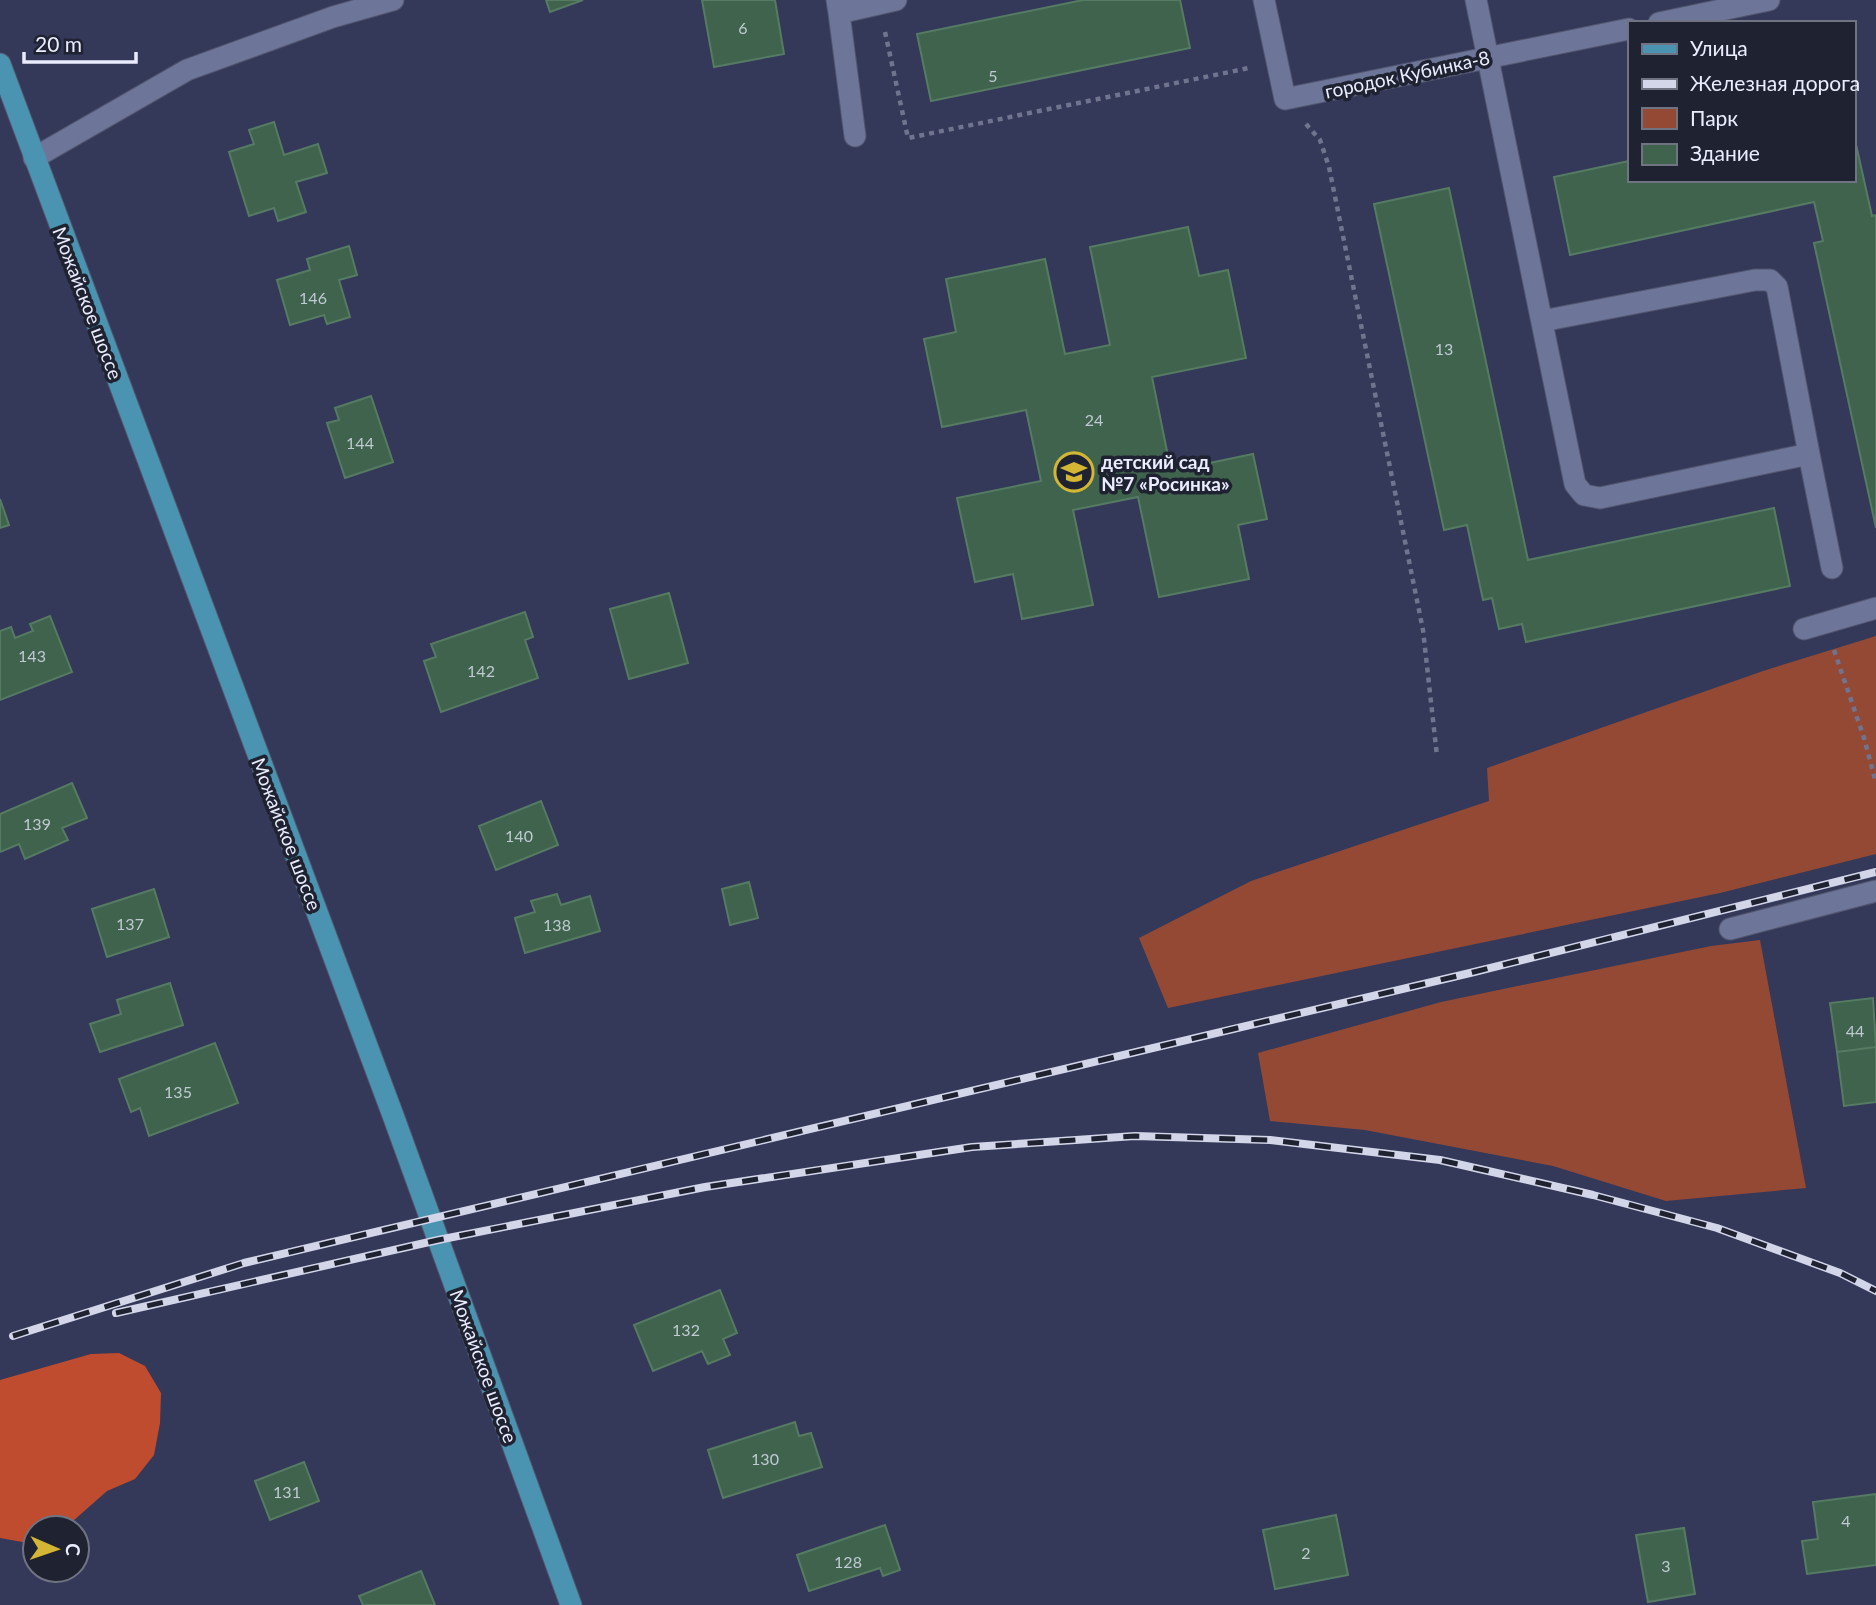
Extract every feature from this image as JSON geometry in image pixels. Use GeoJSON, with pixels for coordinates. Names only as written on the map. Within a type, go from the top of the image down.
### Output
{"type":"FeatureCollection","features":[{"type":"Feature","properties":{"kind":"main road","name":"Можайское шоссе"},"geometry":{"type":"LineString","coordinates":[[0,64],[394,1118],[571,1605]]}},
{"type":"Feature","properties":{"kind":"street"},"geometry":{"type":"LineString","coordinates":[[34,158],[187,70],[333,17],[393,0]]}},
{"type":"Feature","properties":{"kind":"street"},"geometry":{"type":"LineString","coordinates":[[1264,0],[1285,99]]}},
{"type":"Feature","properties":{"kind":"street"},"geometry":{"type":"LineString","coordinates":[[1476,0],[1575,484],[1584,495],[1600,498],[1809,454]]}},
{"type":"Feature","properties":{"kind":"street"},"geometry":{"type":"LineString","coordinates":[[1666,21],[1738,3],[1769,0]]}},
{"type":"Feature","properties":{"kind":"street"},"geometry":{"type":"LineString","coordinates":[[855,136],[838,6],[888,2]]}},
{"type":"Feature","properties":{"kind":"street","name":"городок Кубинка-8"},"geometry":{"type":"LineString","coordinates":[[1285,99],[1628,29]]}},
{"type":"Feature","properties":{"kind":"street"},"geometry":{"type":"LineString","coordinates":[[1542,321],[1755,280],[1770,280],[1777,287],[1832,568]]}},
{"type":"Feature","properties":{"kind":"street"},"geometry":{"type":"LineString","coordinates":[[1815,626],[1876,608]]}},
{"type":"Feature","properties":{"kind":"street"},"geometry":{"type":"LineString","coordinates":[[1730,929],[1876,891]]}},
{"type":"Feature","properties":{"kind":"path"},"geometry":{"type":"LineString","coordinates":[[888,2],[908,138],[1277,62]]}},
{"type":"Feature","properties":{"kind":"path"},"geometry":{"type":"LineString","coordinates":[[1285,99],[1320,140],[1329,167],[1423,631],[1437,757]]}},
{"type":"Feature","properties":{"kind":"path"},"geometry":{"type":"LineString","coordinates":[[1815,626],[1864,738],[1876,783]]}},
{"type":"Feature","properties":{"kind":"green space"},"geometry":{"type":"Polygon","coordinates":[[[1876,636],[1876,854],[1720,893],[1168,1008],[1139,938],[1251,881],[1489,801],[1487,768],[1763,671],[1876,636]]]}},
{"type":"Feature","properties":{"kind":"green space"},"geometry":{"type":"Polygon","coordinates":[[[1760,940],[1806,1188],[1666,1201],[1553,1166],[1365,1130],[1270,1121],[1258,1053],[1441,1002],[1711,946],[1760,940]]]}},
{"type":"Feature","properties":{"kind":"shaded area"},"geometry":{"type":"Polygon","coordinates":[[[119,1353],[145,1366],[161,1393],[160,1423],[154,1455],[135,1479],[107,1491],[81,1514],[21,1514],[21,1542],[0,1538],[0,1380],[91,1354],[119,1353]]]}},
{"type":"Feature","properties":{"kind":"building"},"geometry":{"type":"Polygon","coordinates":[[[546,0],[583,0],[550,12],[546,0]]]}},
{"type":"Feature","properties":{"kind":"building"},"geometry":{"type":"Polygon","coordinates":[[[702,0],[775,0],[784,54],[714,67],[702,0]]]}},
{"type":"Feature","properties":{"kind":"building"},"geometry":{"type":"Polygon","coordinates":[[[1083,0],[1180,0],[1190,48],[931,101],[917,34],[1083,0]]]}},
{"type":"Feature","properties":{"kind":"building"},"geometry":{"type":"Polygon","coordinates":[[[274,122],[284,155],[318,144],[327,173],[296,182],[306,212],[278,221],[274,208],[249,216],[229,152],[254,144],[249,130],[274,122]]]}},
{"type":"Feature","properties":{"kind":"building"},"geometry":{"type":"Polygon","coordinates":[[[1855,140],[1872,216],[1876,215],[1876,528],[1814,243],[1823,241],[1814,202],[1570,255],[1554,177],[1628,161],[1628,182],[1855,182],[1855,140]]]}},
{"type":"Feature","properties":{"kind":"building"},"geometry":{"type":"Polygon","coordinates":[[[1449,188],[1528,560],[1774,508],[1790,586],[1526,642],[1522,624],[1499,629],[1492,598],[1483,600],[1467,525],[1444,530],[1374,204],[1449,188]]]}},
{"type":"Feature","properties":{"kind":"building"},"geometry":{"type":"Polygon","coordinates":[[[1188,227],[1199,276],[1228,270],[1246,358],[1152,377],[1171,471],[1253,454],[1267,519],[1238,525],[1249,579],[1159,597],[1138,497],[1073,510],[1093,605],[1022,619],[1013,574],[975,582],[957,498],[1041,481],[1026,410],[942,427],[924,339],[956,332],[946,279],[1045,259],[1065,354],[1110,345],[1090,247],[1188,227]]]}},
{"type":"Feature","properties":{"kind":"building"},"geometry":{"type":"Polygon","coordinates":[[[349,246],[357,275],[339,280],[350,317],[327,324],[324,315],[290,325],[277,280],[310,270],[307,259],[349,246]]]}},
{"type":"Feature","properties":{"kind":"building"},"geometry":{"type":"Polygon","coordinates":[[[371,396],[393,462],[345,478],[327,423],[339,420],[335,408],[371,396]]]}},
{"type":"Feature","properties":{"kind":"building"},"geometry":{"type":"Polygon","coordinates":[[[0,499],[9,525],[0,528],[0,499]]]}},
{"type":"Feature","properties":{"kind":"building"},"geometry":{"type":"Polygon","coordinates":[[[669,593],[688,663],[629,679],[610,609],[669,593]]]}},
{"type":"Feature","properties":{"kind":"building"},"geometry":{"type":"Polygon","coordinates":[[[525,612],[533,637],[525,640],[538,678],[441,712],[424,661],[436,657],[431,644],[525,612]]]}},
{"type":"Feature","properties":{"kind":"building"},"geometry":{"type":"Polygon","coordinates":[[[50,616],[72,672],[0,700],[0,631],[11,627],[15,638],[33,631],[30,624],[50,616]]]}},
{"type":"Feature","properties":{"kind":"building"},"geometry":{"type":"Polygon","coordinates":[[[72,783],[87,818],[62,828],[68,840],[25,859],[19,844],[0,852],[0,814],[72,783]]]}},
{"type":"Feature","properties":{"kind":"building"},"geometry":{"type":"Polygon","coordinates":[[[541,801],[558,845],[496,870],[479,826],[541,801]]]}},
{"type":"Feature","properties":{"kind":"building"},"geometry":{"type":"Polygon","coordinates":[[[749,882],[758,918],[730,925],[722,889],[749,882]]]}},
{"type":"Feature","properties":{"kind":"building"},"geometry":{"type":"Polygon","coordinates":[[[154,889],[169,937],[107,957],[92,909],[154,889]]]}},
{"type":"Feature","properties":{"kind":"building"},"geometry":{"type":"Polygon","coordinates":[[[557,894],[561,905],[590,896],[600,931],[525,953],[515,918],[535,912],[531,901],[557,894]]]}},
{"type":"Feature","properties":{"kind":"building"},"geometry":{"type":"Polygon","coordinates":[[[170,983],[183,1025],[100,1052],[90,1024],[121,1014],[117,1000],[170,983]]]}},
{"type":"Feature","properties":{"kind":"building"},"geometry":{"type":"Polygon","coordinates":[[[1873,998],[1876,1047],[1837,1052],[1830,1003],[1873,998]]]}},
{"type":"Feature","properties":{"kind":"building"},"geometry":{"type":"Polygon","coordinates":[[[215,1043],[238,1103],[149,1136],[140,1108],[131,1112],[119,1079],[215,1043]]]}},
{"type":"Feature","properties":{"kind":"building"},"geometry":{"type":"Polygon","coordinates":[[[1876,1047],[1876,1102],[1844,1106],[1837,1052],[1876,1047]]]}},
{"type":"Feature","properties":{"kind":"building"},"geometry":{"type":"Polygon","coordinates":[[[720,1290],[737,1333],[723,1339],[730,1355],[708,1364],[702,1351],[653,1371],[634,1325],[720,1290]]]}},
{"type":"Feature","properties":{"kind":"building"},"geometry":{"type":"Polygon","coordinates":[[[795,1422],[799,1436],[811,1433],[822,1467],[723,1498],[708,1450],[795,1422]]]}},
{"type":"Feature","properties":{"kind":"building"},"geometry":{"type":"Polygon","coordinates":[[[304,1462],[319,1501],[270,1520],[255,1481],[304,1462]]]}},
{"type":"Feature","properties":{"kind":"building"},"geometry":{"type":"Polygon","coordinates":[[[1876,1494],[1876,1565],[1807,1574],[1802,1541],[1818,1539],[1813,1502],[1876,1494]]]}},
{"type":"Feature","properties":{"kind":"building"},"geometry":{"type":"Polygon","coordinates":[[[1336,1515],[1348,1575],[1275,1589],[1263,1530],[1336,1515]]]}},
{"type":"Feature","properties":{"kind":"building"},"geometry":{"type":"Polygon","coordinates":[[[885,1525],[900,1570],[883,1576],[880,1568],[809,1591],[797,1555],[885,1525]]]}},
{"type":"Feature","properties":{"kind":"building"},"geometry":{"type":"Polygon","coordinates":[[[1684,1528],[1695,1594],[1648,1602],[1636,1535],[1684,1528]]]}},
{"type":"Feature","properties":{"kind":"building"},"geometry":{"type":"Polygon","coordinates":[[[421,1571],[435,1605],[363,1605],[359,1596],[421,1571]]]}},
{"type":"Feature","properties":{"kind":"railway"},"geometry":{"type":"LineString","coordinates":[[13,1336],[244,1263],[1470,973],[1876,872]]}},
{"type":"Feature","properties":{"kind":"railway"},"geometry":{"type":"LineString","coordinates":[[116,1313],[438,1240],[705,1187],[972,1147],[1135,1136],[1270,1140],[1440,1160],[1593,1195],[1717,1228],[1840,1273],[1876,1291]]}},
{"type":"Feature","properties":{"kind":"place","name":"детский сад №7 «Росинка»"},"geometry":{"type":"Point","coordinates":[1074,472]}}]}
